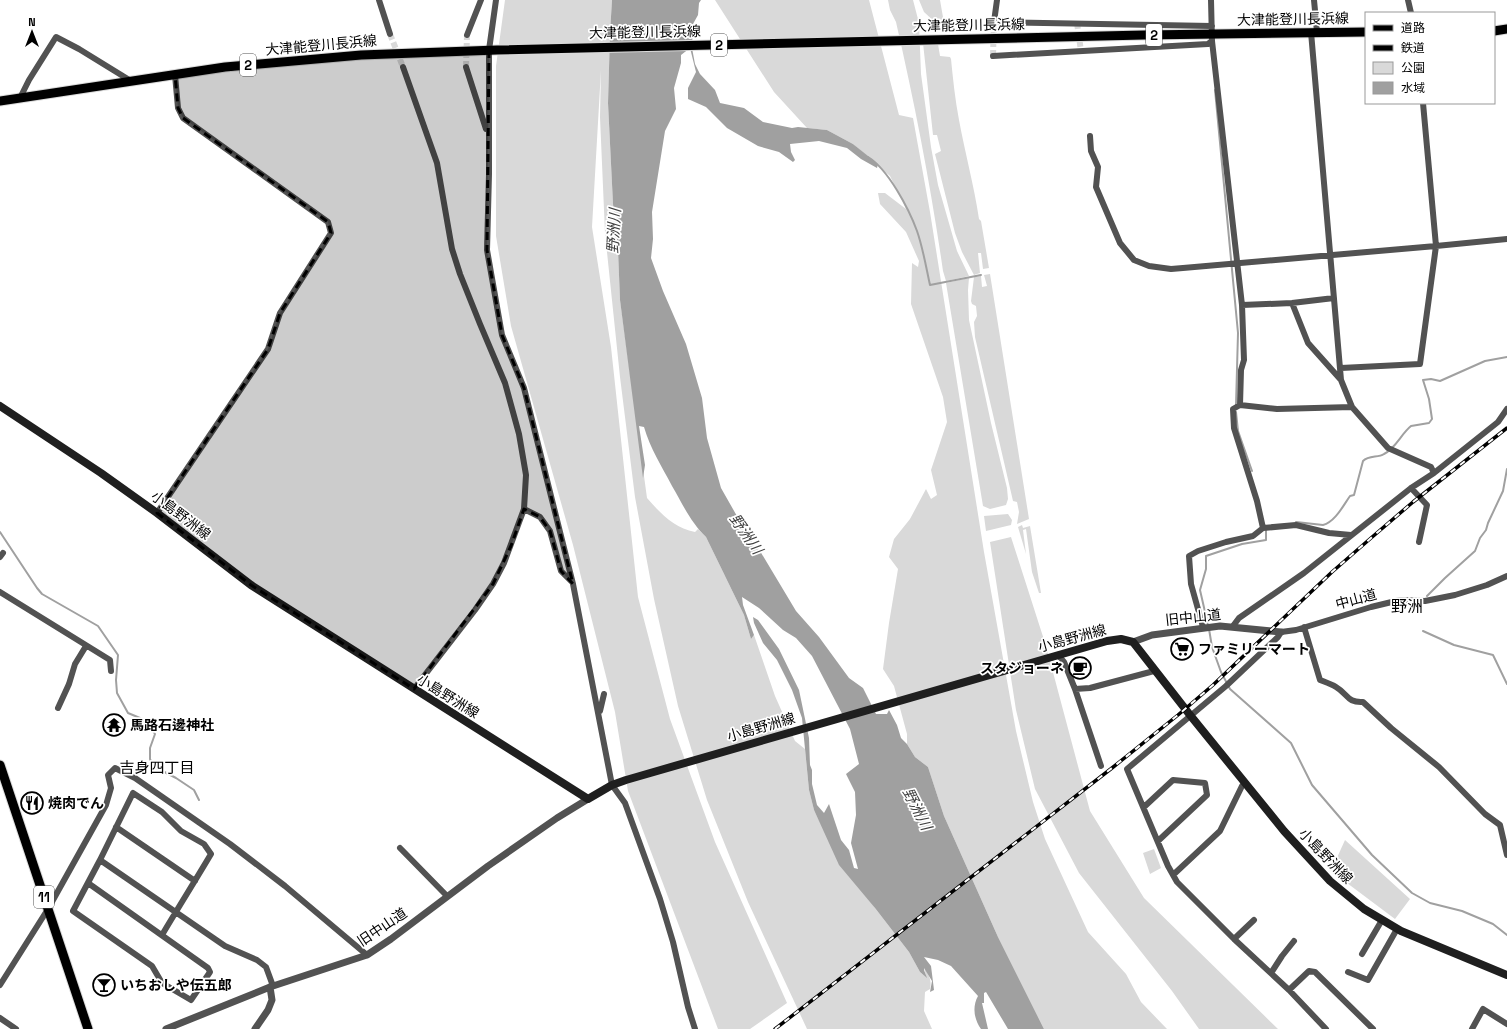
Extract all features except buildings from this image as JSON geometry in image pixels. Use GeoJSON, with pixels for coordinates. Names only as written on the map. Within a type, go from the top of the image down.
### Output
{"type":"FeatureCollection","features":[{"type":"Feature","properties":{"kind":"main road"},"geometry":{"type":"LineString","coordinates":[[1495,31],[1507,29]]}},
{"type":"Feature","properties":{"kind":"main road","name":"大津能登川長浜線"},"geometry":{"type":"LineString","coordinates":[[0,101],[225,67],[346,56],[493,50],[1365,32]]}},
{"type":"Feature","properties":{"kind":"main road","name":"小島野洲線"},"geometry":{"type":"LineString","coordinates":[[0,406],[158,512],[251,585],[588,799],[612,785],[626,780],[1107,641],[1120,639],[1133,642],[1190,716],[1306,856],[1330,881],[1364,909],[1397,928],[1507,975]]}},
{"type":"Feature","properties":{"kind":"main road","name":"11"},"geometry":{"type":"LineString","coordinates":[[0,765],[88,1029]]}},
{"type":"Feature","properties":{"kind":"street"},"geometry":{"type":"LineString","coordinates":[[379,0],[390,34]]}},
{"type":"Feature","properties":{"kind":"street"},"geometry":{"type":"LineString","coordinates":[[467,35],[480,0]]}},
{"type":"Feature","properties":{"kind":"street"},"geometry":{"type":"LineString","coordinates":[[496,0],[488,134],[489,174],[486,250],[502,335],[524,388],[573,584],[612,785],[625,803],[660,899],[673,942],[688,1007],[695,1029]]}},
{"type":"Feature","properties":{"kind":"street"},"geometry":{"type":"LineString","coordinates":[[998,0],[994,22],[1212,34]]}},
{"type":"Feature","properties":{"kind":"street"},"geometry":{"type":"LineString","coordinates":[[1211,0],[1212,34],[1226,157],[1233,264],[1242,305],[1244,360],[1241,370],[1240,405]]}},
{"type":"Feature","properties":{"kind":"street"},"geometry":{"type":"LineString","coordinates":[[1314,0],[1314,32],[1341,380]]}},
{"type":"Feature","properties":{"kind":"street"},"geometry":{"type":"LineString","coordinates":[[1408,0],[1411,12]]}},
{"type":"Feature","properties":{"kind":"street"},"geometry":{"type":"LineString","coordinates":[[993,56],[1201,45],[1208,44],[1212,34]]}},
{"type":"Feature","properties":{"kind":"street"},"geometry":{"type":"LineString","coordinates":[[20,98],[29,80],[56,37],[80,49],[131,81]]}},
{"type":"Feature","properties":{"kind":"street"},"geometry":{"type":"LineString","coordinates":[[403,67],[437,163],[452,249],[460,274],[505,383],[519,434],[526,475],[524,509],[511,546],[492,584],[475,610],[414,689]]}},
{"type":"Feature","properties":{"kind":"street"},"geometry":{"type":"LineString","coordinates":[[466,68],[488,134]]}},
{"type":"Feature","properties":{"kind":"street"},"geometry":{"type":"LineString","coordinates":[[158,512],[268,348],[280,313],[331,233],[328,222],[180,115],[175,75]]}},
{"type":"Feature","properties":{"kind":"street"},"geometry":{"type":"LineString","coordinates":[[1341,368],[1420,364],[1436,246],[1423,104]]}},
{"type":"Feature","properties":{"kind":"street"},"geometry":{"type":"LineString","coordinates":[[1090,136],[1091,151],[1098,167],[1096,187],[1120,243],[1134,260],[1149,266],[1171,269],[1507,239]]}},
{"type":"Feature","properties":{"kind":"street"},"geometry":{"type":"LineString","coordinates":[[1242,305],[1292,303],[1334,298]]}},
{"type":"Feature","properties":{"kind":"street"},"geometry":{"type":"LineString","coordinates":[[1292,303],[1308,343],[1341,380],[1352,407],[1390,450],[1431,467],[1434,473]]}},
{"type":"Feature","properties":{"kind":"street"},"geometry":{"type":"LineString","coordinates":[[1265,528],[1234,428],[1233,409],[1240,405],[1277,409],[1352,407]]}},
{"type":"Feature","properties":{"kind":"street"},"geometry":{"type":"LineString","coordinates":[[1233,626],[1239,618],[1304,573],[1411,488],[1434,473],[1498,422],[1507,409]]}},
{"type":"Feature","properties":{"kind":"street"},"geometry":{"type":"LineString","coordinates":[[1411,488],[1427,505],[1419,542]]}},
{"type":"Feature","properties":{"kind":"street"},"geometry":{"type":"LineString","coordinates":[[524,509],[540,517],[550,531],[561,571],[573,584]]}},
{"type":"Feature","properties":{"kind":"street"},"geometry":{"type":"LineString","coordinates":[[1207,627],[1192,584],[1189,556],[1198,551],[1226,542],[1253,536],[1265,528],[1296,525],[1329,533],[1351,535]]}},
{"type":"Feature","properties":{"kind":"street","name":"中山道"},"geometry":{"type":"LineString","coordinates":[[1281,632],[1400,600],[1425,601],[1456,595],[1487,585],[1507,576]]}},
{"type":"Feature","properties":{"kind":"street"},"geometry":{"type":"LineString","coordinates":[[0,592],[110,660],[111,671]]}},
{"type":"Feature","properties":{"kind":"street","name":"旧中山道"},"geometry":{"type":"LineString","coordinates":[[1133,642],[1152,635],[1207,627],[1233,626],[1258,631],[1281,632]]}},
{"type":"Feature","properties":{"kind":"street"},"geometry":{"type":"LineString","coordinates":[[1304,627],[1320,680],[1336,687],[1354,702],[1364,702],[1391,728],[1439,767],[1485,814],[1500,825],[1507,855]]}},
{"type":"Feature","properties":{"kind":"street"},"geometry":{"type":"LineString","coordinates":[[1281,632],[1278,637],[1228,684],[1127,768],[1168,866],[1177,882],[1234,939],[1289,990],[1326,1029]]}},
{"type":"Feature","properties":{"kind":"street"},"geometry":{"type":"LineString","coordinates":[[58,708],[69,684],[75,664],[86,646]]}},
{"type":"Feature","properties":{"kind":"street"},"geometry":{"type":"LineString","coordinates":[[1055,656],[1064,662],[1075,689],[1101,766]]}},
{"type":"Feature","properties":{"kind":"street"},"geometry":{"type":"LineString","coordinates":[[1075,689],[1090,688],[1154,671]]}},
{"type":"Feature","properties":{"kind":"street"},"geometry":{"type":"LineString","coordinates":[[599,714],[604,694]]}},
{"type":"Feature","properties":{"kind":"street"},"geometry":{"type":"LineString","coordinates":[[0,985],[48,909],[106,805],[111,788],[108,775],[115,768],[136,778],[230,844],[286,886],[367,955]]}},
{"type":"Feature","properties":{"kind":"street"},"geometry":{"type":"LineString","coordinates":[[1144,807],[1173,780],[1205,782],[1207,795],[1158,841]]}},
{"type":"Feature","properties":{"kind":"street"},"geometry":{"type":"LineString","coordinates":[[1173,875],[1220,831],[1242,786],[1246,783]]}},
{"type":"Feature","properties":{"kind":"street"},"geometry":{"type":"LineString","coordinates":[[88,883],[208,968],[210,972],[191,1000],[162,983],[152,966],[73,911],[133,793],[162,812],[181,831],[204,844],[211,854],[162,935]]}},
{"type":"Feature","properties":{"kind":"street","name":"旧中山道"},"geometry":{"type":"LineString","coordinates":[[166,1029],[272,986],[367,955],[557,818],[588,799]]}},
{"type":"Feature","properties":{"kind":"street"},"geometry":{"type":"LineString","coordinates":[[1500,825],[1507,823]]}},
{"type":"Feature","properties":{"kind":"street"},"geometry":{"type":"LineString","coordinates":[[116,827],[195,881]]}},
{"type":"Feature","properties":{"kind":"street"},"geometry":{"type":"LineString","coordinates":[[400,848],[447,896]]}},
{"type":"Feature","properties":{"kind":"street"},"geometry":{"type":"LineString","coordinates":[[100,860],[225,946],[257,960],[266,967],[272,986],[272,1000],[268,1010],[255,1029]]}},
{"type":"Feature","properties":{"kind":"street"},"geometry":{"type":"LineString","coordinates":[[1234,939],[1254,920]]}},
{"type":"Feature","properties":{"kind":"street"},"geometry":{"type":"LineString","coordinates":[[1362,954],[1382,920]]}},
{"type":"Feature","properties":{"kind":"street"},"geometry":{"type":"LineString","coordinates":[[1348,972],[1368,980],[1397,928]]}},
{"type":"Feature","properties":{"kind":"street"},"geometry":{"type":"LineString","coordinates":[[1271,973],[1282,956],[1294,942]]}},
{"type":"Feature","properties":{"kind":"street"},"geometry":{"type":"LineString","coordinates":[[1289,990],[1309,971],[1315,972],[1374,1029]]}},
{"type":"Feature","properties":{"kind":"street"},"geometry":{"type":"LineString","coordinates":[[1472,1029],[1483,1009],[1507,1024]]}},
{"type":"Feature","properties":{"kind":"street"},"geometry":{"type":"LineString","coordinates":[[0,1018],[16,1029]]}},
{"type":"Feature","properties":{"kind":"highlighted area"},"geometry":{"type":"Polygon","coordinates":[[[489,50],[487,250],[502,335],[524,388],[573,584],[561,571],[550,531],[540,517],[524,509],[511,546],[493,584],[414,689],[251,585],[157,513],[268,349],[280,313],[331,233],[328,222],[183,118],[178,108],[175,75],[361,55],[489,50]]]}},
{"type":"Feature","properties":{"kind":"green space"},"geometry":{"type":"Polygon","coordinates":[[[505,0],[612,0],[608,103],[613,204],[618,250],[620,300],[647,498],[662,514],[680,527],[695,532],[698,529],[706,537],[744,615],[751,639],[754,635],[775,696],[795,741],[805,749],[809,790],[814,810],[827,836],[875,908],[909,952],[920,972],[926,977],[924,967],[929,975],[931,986],[930,989],[925,992],[924,1011],[932,1029],[807,1029],[748,902],[707,800],[678,706],[654,599],[635,497],[620,377],[605,233],[600,117],[601,70],[592,227],[611,347],[638,597],[670,719],[715,842],[787,1003],[750,1029],[718,1029],[628,791],[615,712],[573,545],[511,326],[496,236],[496,66],[505,0]]]}},
{"type":"Feature","properties":{"kind":"green space"},"geometry":{"type":"Polygon","coordinates":[[[715,0],[869,0],[899,115],[913,118],[930,212],[984,552],[1016,731],[1033,802],[1045,839],[1088,932],[1126,974],[1141,1002],[1167,1029],[1044,1029],[998,937],[944,816],[928,767],[915,757],[907,744],[907,734],[894,686],[883,669],[898,569],[889,557],[894,539],[910,519],[926,489],[931,499],[937,495],[931,470],[947,422],[943,397],[911,304],[912,263],[918,267],[919,261],[906,232],[880,204],[878,193],[885,193],[906,209],[890,176],[853,144],[827,130],[807,128],[774,92],[715,0]]]}},
{"type":"Feature","properties":{"kind":"green space"},"geometry":{"type":"Polygon","coordinates":[[[888,0],[913,0],[919,23],[921,74],[938,185],[957,251],[969,276],[946,281],[943,271],[928,177],[916,115],[896,22],[890,10],[888,0]]]}},
{"type":"Feature","properties":{"kind":"green space"},"geometry":{"type":"Polygon","coordinates":[[[919,0],[940,0],[944,23],[936,23],[924,12],[919,0]]]}},
{"type":"Feature","properties":{"kind":"green space"},"geometry":{"type":"Polygon","coordinates":[[[923,43],[938,44],[940,56],[950,57],[951,59],[959,120],[979,219],[981,221],[989,268],[983,269],[981,253],[978,253],[980,273],[974,275],[962,252],[955,233],[935,154],[941,151],[937,135],[933,135],[923,43]]]}},
{"type":"Feature","properties":{"kind":"green space"},"geometry":{"type":"Polygon","coordinates":[[[990,274],[1029,519],[1017,524],[1019,512],[1017,502],[1013,501],[975,337],[974,322],[977,316],[976,306],[972,304],[971,301],[974,277],[981,276],[982,287],[987,286],[984,275],[990,274]]]}},
{"type":"Feature","properties":{"kind":"green space"},"geometry":{"type":"Polygon","coordinates":[[[969,278],[969,320],[991,423],[1007,488],[1008,499],[1006,505],[990,509],[983,506],[946,283],[969,278]]]}},
{"type":"Feature","properties":{"kind":"green space"},"geometry":{"type":"Polygon","coordinates":[[[1008,514],[1012,520],[1011,525],[986,531],[984,516],[1008,514]]]}},
{"type":"Feature","properties":{"kind":"green space"},"geometry":{"type":"Polygon","coordinates":[[[1022,525],[1023,528],[1030,526],[1041,593],[1039,593],[1032,572],[1026,529],[1023,530],[1026,554],[1018,527],[1022,525]]]}},
{"type":"Feature","properties":{"kind":"green space"},"geometry":{"type":"Polygon","coordinates":[[[1011,537],[1046,646],[1090,811],[1144,898],[1278,1029],[1199,1029],[1172,991],[1079,873],[1035,789],[1016,710],[990,542],[1011,537]]]}},
{"type":"Feature","properties":{"kind":"green space"},"geometry":{"type":"Polygon","coordinates":[[[1345,840],[1410,899],[1395,919],[1331,871],[1345,840]]]}},
{"type":"Feature","properties":{"kind":"green space"},"geometry":{"type":"Polygon","coordinates":[[[1154,849],[1161,868],[1150,874],[1143,853],[1154,849]]]}},
{"type":"Feature","properties":{"kind":"water","name":"野洲川"},"geometry":{"type":"Polygon","coordinates":[[[612,0],[701,0],[699,3],[698,15],[693,24],[692,48],[695,64],[700,74],[715,90],[720,103],[744,108],[763,122],[792,128],[798,127],[827,130],[853,144],[878,164],[877,168],[861,159],[847,148],[819,141],[790,144],[791,152],[795,160],[793,162],[779,152],[758,146],[727,128],[706,107],[688,99],[688,88],[696,72],[690,48],[681,55],[681,63],[674,88],[676,109],[665,131],[652,212],[653,239],[651,258],[663,291],[686,344],[702,398],[707,438],[721,488],[750,539],[757,546],[796,611],[819,637],[849,678],[863,688],[876,714],[887,714],[889,710],[897,725],[901,738],[907,744],[915,757],[928,767],[944,816],[998,937],[1044,1029],[1008,1029],[986,992],[984,993],[984,1003],[982,1003],[988,1029],[981,1029],[974,1009],[978,996],[951,966],[938,960],[924,957],[931,966],[934,990],[930,992],[932,981],[924,968],[927,978],[920,972],[909,952],[875,908],[839,865],[814,810],[809,790],[802,718],[792,690],[777,660],[763,643],[754,623],[753,617],[758,620],[779,649],[799,690],[809,738],[812,784],[817,805],[824,813],[829,804],[841,840],[849,850],[854,868],[858,869],[851,843],[856,815],[855,792],[846,774],[859,764],[850,729],[812,656],[796,638],[783,630],[759,608],[742,597],[743,605],[754,635],[751,639],[744,615],[706,537],[696,526],[683,506],[656,457],[644,427],[639,426],[645,465],[643,478],[620,300],[618,250],[613,204],[608,103],[612,0]]]}},
{"type":"Feature","properties":{"kind":"waterway"},"geometry":{"type":"LineString","coordinates":[[1215,90],[1238,333],[1236,405]]}},
{"type":"Feature","properties":{"kind":"waterway"},"geometry":{"type":"LineString","coordinates":[[868,157],[876,163],[890,180],[909,212],[919,237],[930,285],[981,275]]}},
{"type":"Feature","properties":{"kind":"waterway"},"geometry":{"type":"LineString","coordinates":[[1296,522],[1323,525],[1331,521],[1350,496],[1354,495],[1363,461],[1368,458],[1382,455],[1388,451],[1411,426],[1429,423],[1432,419],[1429,399],[1423,380],[1431,379],[1440,381],[1485,361],[1507,357]]}},
{"type":"Feature","properties":{"kind":"waterway"},"geometry":{"type":"LineString","coordinates":[[1236,412],[1238,431],[1252,471]]}},
{"type":"Feature","properties":{"kind":"waterway"},"geometry":{"type":"LineString","coordinates":[[1427,596],[1475,551],[1503,491],[1507,469]]}},
{"type":"Feature","properties":{"kind":"waterway"},"geometry":{"type":"LineString","coordinates":[[1208,625],[1200,590],[1206,569],[1206,556],[1242,544],[1266,540],[1266,528]]}},
{"type":"Feature","properties":{"kind":"waterway"},"geometry":{"type":"LineString","coordinates":[[0,532],[42,594],[98,626],[118,655],[116,680],[117,693],[128,713],[140,718],[148,724],[155,734],[150,748],[150,759],[153,766],[176,778],[194,790],[199,800]]}},
{"type":"Feature","properties":{"kind":"waterway"},"geometry":{"type":"LineString","coordinates":[[1209,629],[1212,647],[1221,672],[1230,689],[1291,743],[1312,785],[1372,855],[1412,893],[1430,903],[1462,911],[1493,924],[1507,935]]}},
{"type":"Feature","properties":{"kind":"waterway"},"geometry":{"type":"LineString","coordinates":[[1423,631],[1454,645],[1493,655],[1507,684]]}},
{"type":"Feature","properties":{"kind":"tunnel"},"geometry":{"type":"LineString","coordinates":[[993,56],[994,22]]}},
{"type":"Feature","properties":{"kind":"tunnel"},"geometry":{"type":"LineString","coordinates":[[1077,23],[1081,51]]}},
{"type":"Feature","properties":{"kind":"tunnel"},"geometry":{"type":"LineString","coordinates":[[390,34],[403,67]]}},
{"type":"Feature","properties":{"kind":"tunnel"},"geometry":{"type":"LineString","coordinates":[[466,67],[467,35]]}},
{"type":"Feature","properties":{"kind":"railway"},"geometry":{"type":"LineString","coordinates":[[775,1029],[1112,768],[1178,715],[1213,685],[1332,572],[1413,502],[1507,428]]}},
{"type":"Feature","properties":{"kind":"place","name":"ファミリーマート"},"geometry":{"type":"Point","coordinates":[1182,649]}},
{"type":"Feature","properties":{"kind":"place","name":"スタジョーネ"},"geometry":{"type":"Point","coordinates":[1080,668]}},
{"type":"Feature","properties":{"kind":"place","name":"馬路石邊神社"},"geometry":{"type":"Point","coordinates":[114,725]}},
{"type":"Feature","properties":{"kind":"place","name":"焼肉でん"},"geometry":{"type":"Point","coordinates":[32,803]}},
{"type":"Feature","properties":{"kind":"place","name":"いちおしや伝五郎"},"geometry":{"type":"Point","coordinates":[104,985]}},
{"type":"Feature","properties":{"kind":"district","name":"野洲"},"geometry":{"type":"Point","coordinates":[1407,606]}},
{"type":"Feature","properties":{"kind":"district","name":"吉身四丁目"},"geometry":{"type":"Point","coordinates":[157,768]}}]}
